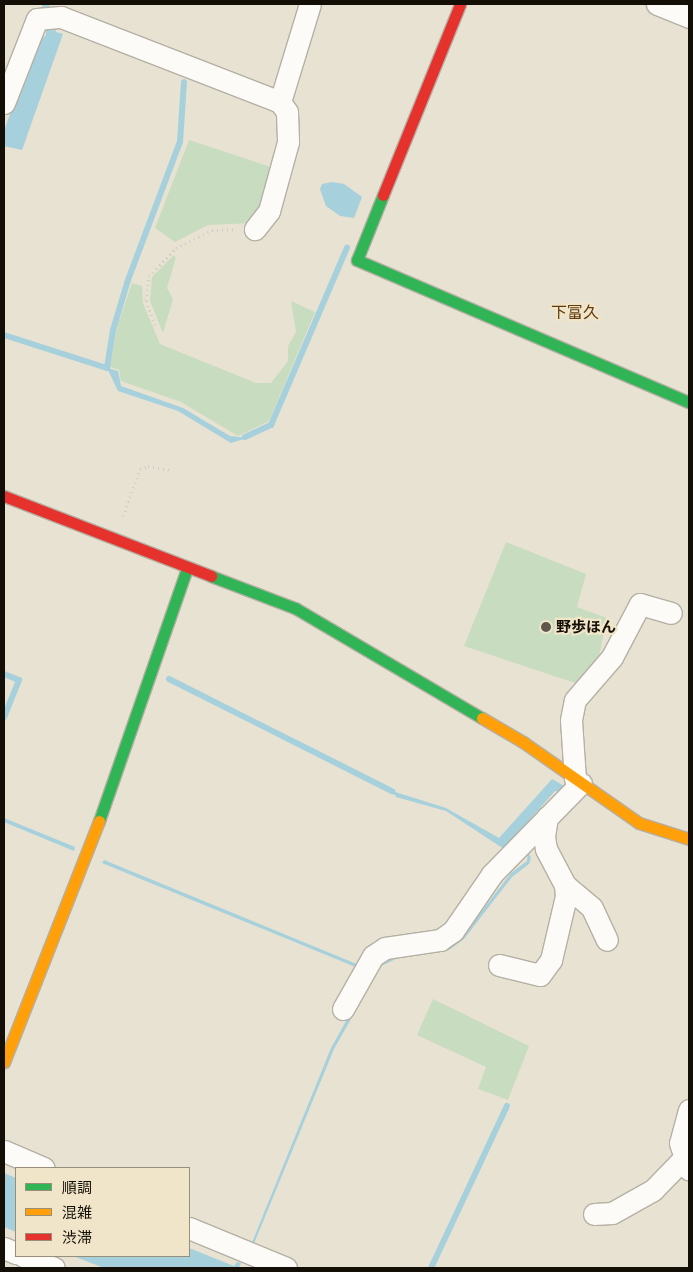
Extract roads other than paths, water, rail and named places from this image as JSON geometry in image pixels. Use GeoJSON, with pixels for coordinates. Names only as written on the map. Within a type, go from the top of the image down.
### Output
{"type":"FeatureCollection","features":[{"type":"Feature","properties":{"kind":"street"},"geometry":{"type":"LineString","coordinates":[[280,102],[310,4]]}},
{"type":"Feature","properties":{"kind":"street"},"geometry":{"type":"LineString","coordinates":[[460,4],[357,260],[689,402]]}},
{"type":"Feature","properties":{"kind":"street"},"geometry":{"type":"LineString","coordinates":[[656,4],[689,17]]}},
{"type":"Feature","properties":{"kind":"street"},"geometry":{"type":"LineString","coordinates":[[4,103],[37,19],[61,17],[280,102],[287,112],[288,142],[269,211],[256,229]]}},
{"type":"Feature","properties":{"kind":"street"},"geometry":{"type":"LineString","coordinates":[[4,496],[116,541],[295,608],[523,742],[639,823],[689,839]]}},
{"type":"Feature","properties":{"kind":"street"},"geometry":{"type":"LineString","coordinates":[[4,1062],[83,868],[187,568]]}},
{"type":"Feature","properties":{"kind":"street"},"geometry":{"type":"LineString","coordinates":[[343,1009],[373,956],[385,948],[440,940],[453,930],[492,874],[547,818],[578,781],[571,720],[575,700],[612,657],[640,604],[671,613]]}},
{"type":"Feature","properties":{"kind":"street"},"geometry":{"type":"LineString","coordinates":[[547,818],[544,836],[546,849],[565,885],[592,908],[607,940]]}},
{"type":"Feature","properties":{"kind":"street"},"geometry":{"type":"LineString","coordinates":[[499,966],[540,975],[550,960],[566,896],[565,885]]}},
{"type":"Feature","properties":{"kind":"street"},"geometry":{"type":"LineString","coordinates":[[594,1214],[612,1214],[653,1190],[687,1163],[680,1143],[689,1110]]}},
{"type":"Feature","properties":{"kind":"street"},"geometry":{"type":"LineString","coordinates":[[4,1152],[42,1167]]}},
{"type":"Feature","properties":{"kind":"street"},"geometry":{"type":"LineString","coordinates":[[190,1228],[286,1268]]}},
{"type":"Feature","properties":{"kind":"street"},"geometry":{"type":"LineString","coordinates":[[26,1257],[54,1268]]}},
{"type":"Feature","properties":{"kind":"water"},"geometry":{"type":"Polygon","coordinates":[[[42,4],[49,4],[56,32],[63,34],[22,150],[4,146],[4,131],[34,46],[46,35],[42,4]]]}},
{"type":"Feature","properties":{"kind":"water"},"geometry":{"type":"Polygon","coordinates":[[[332,182],[344,184],[362,197],[354,218],[340,216],[326,206],[320,189],[322,184],[332,182]]]}},
{"type":"Feature","properties":{"kind":"water"},"geometry":{"type":"Polygon","coordinates":[[[107,368],[118,371],[121,386],[183,408],[230,436],[247,438],[231,443],[178,411],[118,391],[107,368]]]}},
{"type":"Feature","properties":{"kind":"water"},"geometry":{"type":"Polygon","coordinates":[[[552,779],[566,787],[561,792],[555,791],[504,849],[446,811],[396,797],[392,791],[446,808],[499,838],[552,779]]]}},
{"type":"Feature","properties":{"kind":"water"},"geometry":{"type":"Polygon","coordinates":[[[4,818],[75,847],[74,851],[4,822],[4,818]]]}},
{"type":"Feature","properties":{"kind":"water"},"geometry":{"type":"Polygon","coordinates":[[[528,852],[531,858],[529,864],[512,877],[464,939],[449,950],[398,958],[381,966],[334,1049],[253,1246],[251,1245],[331,1048],[378,964],[402,953],[465,933],[511,873],[527,861],[528,852]]]}},
{"type":"Feature","properties":{"kind":"water"},"geometry":{"type":"Polygon","coordinates":[[[104,860],[359,965],[358,968],[102,863],[104,860]]]}},
{"type":"Feature","properties":{"kind":"water"},"geometry":{"type":"Polygon","coordinates":[[[4,1173],[15,1178],[15,1232],[4,1227],[4,1173]]]}},
{"type":"Feature","properties":{"kind":"water"},"geometry":{"type":"Polygon","coordinates":[[[190,1248],[234,1266],[237,1262],[241,1263],[239,1268],[104,1268],[76,1257],[190,1257],[190,1248]]]}},
{"type":"Feature","properties":{"kind":"waterway"},"geometry":{"type":"LineString","coordinates":[[4,335],[107,368],[113,330],[128,280],[180,142],[184,82]]}},
{"type":"Feature","properties":{"kind":"waterway"},"geometry":{"type":"LineString","coordinates":[[245,437],[271,425],[347,248]]}},
{"type":"Feature","properties":{"kind":"waterway"},"geometry":{"type":"LineString","coordinates":[[4,674],[19,680],[4,717]]}},
{"type":"Feature","properties":{"kind":"waterway"},"geometry":{"type":"LineString","coordinates":[[169,679],[392,791]]}},
{"type":"Feature","properties":{"kind":"waterway"},"geometry":{"type":"LineString","coordinates":[[431,1268],[507,1106]]}},
{"type":"Feature","properties":{"kind":"place","name":"野歩ほん"},"geometry":{"type":"Point","coordinates":[546,627]}},
{"type":"Feature","properties":{"kind":"district","name":"下富久"},"geometry":{"type":"Point","coordinates":[575,312]}}]}
